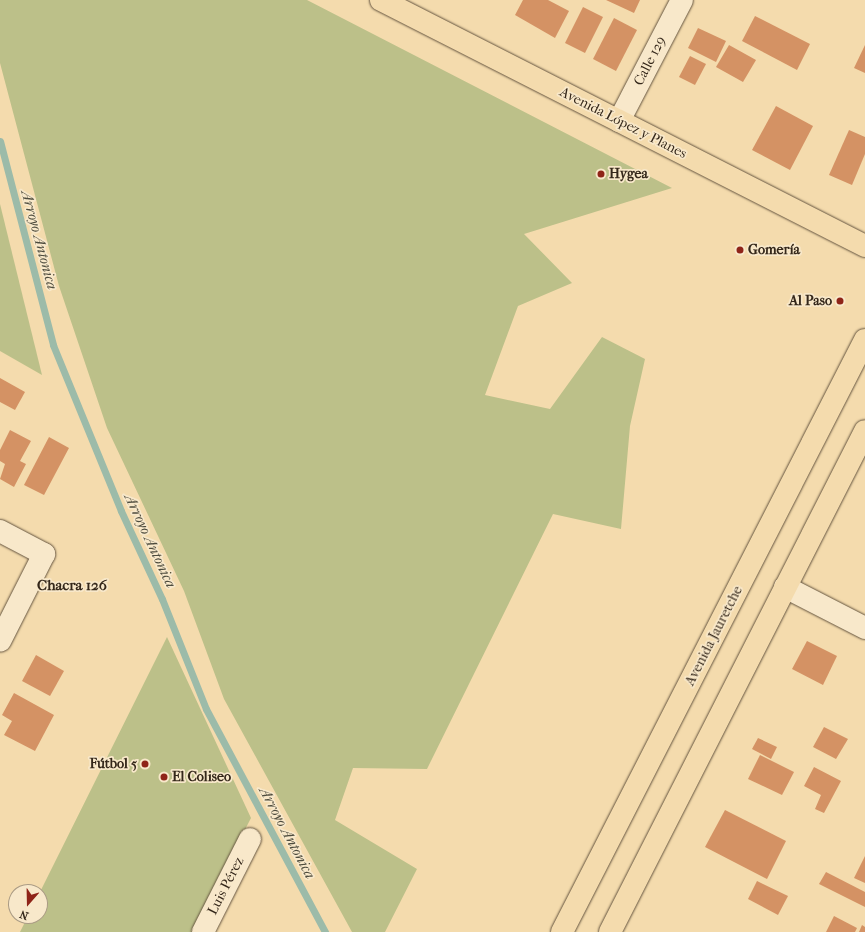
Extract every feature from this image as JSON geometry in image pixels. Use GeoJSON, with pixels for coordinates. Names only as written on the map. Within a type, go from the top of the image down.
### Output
{"type":"FeatureCollection","features":[{"type":"Feature","properties":{"kind":"main road","name":"Avenida López y Planes"},"geometry":{"type":"LineString","coordinates":[[381,0],[865,246]]}},
{"type":"Feature","properties":{"kind":"main road","name":"Avenida Jauretche"},"geometry":{"type":"LineString","coordinates":[[562,932],[865,340]]}},
{"type":"Feature","properties":{"kind":"main road"},"geometry":{"type":"LineString","coordinates":[[610,932],[865,431]]}},
{"type":"Feature","properties":{"kind":"street","name":"Calle 129"},"geometry":{"type":"LineString","coordinates":[[619,121],[682,0]]}},
{"type":"Feature","properties":{"kind":"street"},"geometry":{"type":"LineString","coordinates":[[0,531],[44,554],[0,641]]}},
{"type":"Feature","properties":{"kind":"street"},"geometry":{"type":"LineString","coordinates":[[785,587],[865,628]]}},
{"type":"Feature","properties":{"kind":"street","name":"Luis Pérez"},"geometry":{"type":"LineString","coordinates":[[203,932],[250,840]]}},
{"type":"Feature","properties":{"kind":"green space"},"geometry":{"type":"Polygon","coordinates":[[[0,0],[307,0],[672,188],[524,234],[572,283],[518,306],[485,395],[550,409],[602,337],[645,359],[630,426],[621,529],[553,514],[427,769],[353,768],[335,820],[417,869],[385,932],[352,932],[224,699],[184,591],[107,428],[59,286],[0,63],[0,0]]]}},
{"type":"Feature","properties":{"kind":"green space"},"geometry":{"type":"Polygon","coordinates":[[[0,204],[42,375],[0,351],[0,204]]]}},
{"type":"Feature","properties":{"kind":"green space","name":"El Coliseo"},"geometry":{"type":"Polygon","coordinates":[[[167,637],[251,818],[192,932],[20,932],[24,924],[48,924],[48,884],[44,884],[167,637]]]}},
{"type":"Feature","properties":{"kind":"building"},"geometry":{"type":"Polygon","coordinates":[[[523,0],[548,0],[569,11],[555,38],[515,15],[523,0]]]}},
{"type":"Feature","properties":{"kind":"building"},"geometry":{"type":"Polygon","coordinates":[[[606,0],[640,0],[634,13],[606,0]]]}},
{"type":"Feature","properties":{"kind":"building"},"geometry":{"type":"Polygon","coordinates":[[[583,7],[603,17],[585,53],[565,43],[583,7]]]}},
{"type":"Feature","properties":{"kind":"building"},"geometry":{"type":"Polygon","coordinates":[[[755,16],[810,44],[797,70],[742,41],[755,16]]]}},
{"type":"Feature","properties":{"kind":"building"},"geometry":{"type":"Polygon","coordinates":[[[614,18],[637,30],[616,71],[593,59],[614,18]]]}},
{"type":"Feature","properties":{"kind":"building"},"geometry":{"type":"Polygon","coordinates":[[[698,28],[726,41],[716,62],[688,48],[698,28]]]}},
{"type":"Feature","properties":{"kind":"building"},"geometry":{"type":"Polygon","coordinates":[[[729,45],[756,60],[743,82],[716,67],[729,45]]]}},
{"type":"Feature","properties":{"kind":"building"},"geometry":{"type":"Polygon","coordinates":[[[865,45],[865,73],[854,68],[865,45]]]}},
{"type":"Feature","properties":{"kind":"building"},"geometry":{"type":"Polygon","coordinates":[[[690,56],[706,64],[695,85],[679,77],[690,56]]]}},
{"type":"Feature","properties":{"kind":"building"},"geometry":{"type":"Polygon","coordinates":[[[776,106],[813,126],[790,170],[752,150],[776,106]]]}},
{"type":"Feature","properties":{"kind":"building"},"geometry":{"type":"Polygon","coordinates":[[[849,130],[865,137],[865,154],[852,185],[829,175],[849,130]]]}},
{"type":"Feature","properties":{"kind":"building"},"geometry":{"type":"Polygon","coordinates":[[[0,378],[25,392],[15,410],[0,402],[0,378]]]}},
{"type":"Feature","properties":{"kind":"building"},"geometry":{"type":"Polygon","coordinates":[[[10,430],[31,441],[20,461],[26,464],[14,487],[0,479],[5,464],[0,461],[0,450],[10,430]]]}},
{"type":"Feature","properties":{"kind":"building"},"geometry":{"type":"Polygon","coordinates":[[[49,437],[69,448],[44,495],[24,485],[49,437]]]}},
{"type":"Feature","properties":{"kind":"building"},"geometry":{"type":"Polygon","coordinates":[[[807,641],[837,656],[823,685],[792,669],[807,641]]]}},
{"type":"Feature","properties":{"kind":"building"},"geometry":{"type":"Polygon","coordinates":[[[36,655],[64,671],[50,696],[22,681],[36,655]]]}},
{"type":"Feature","properties":{"kind":"building"},"geometry":{"type":"Polygon","coordinates":[[[14,693],[54,715],[35,751],[4,735],[12,721],[2,715],[14,693]]]}},
{"type":"Feature","properties":{"kind":"building"},"geometry":{"type":"Polygon","coordinates":[[[824,727],[848,739],[836,759],[813,747],[824,727]]]}},
{"type":"Feature","properties":{"kind":"building"},"geometry":{"type":"Polygon","coordinates":[[[758,738],[777,747],[771,759],[752,749],[758,738]]]}},
{"type":"Feature","properties":{"kind":"building"},"geometry":{"type":"Polygon","coordinates":[[[760,755],[794,772],[782,795],[748,779],[760,755]]]}},
{"type":"Feature","properties":{"kind":"building"},"geometry":{"type":"Polygon","coordinates":[[[814,767],[841,781],[824,813],[815,809],[821,795],[804,786],[814,767]]]}},
{"type":"Feature","properties":{"kind":"building"},"geometry":{"type":"Polygon","coordinates":[[[725,810],[786,841],[767,879],[705,847],[725,810]]]}},
{"type":"Feature","properties":{"kind":"building"},"geometry":{"type":"Polygon","coordinates":[[[865,856],[865,883],[854,878],[865,856]]]}},
{"type":"Feature","properties":{"kind":"building"},"geometry":{"type":"Polygon","coordinates":[[[826,872],[865,892],[865,907],[819,884],[826,872]]]}},
{"type":"Feature","properties":{"kind":"building"},"geometry":{"type":"Polygon","coordinates":[[[757,881],[788,896],[778,915],[748,899],[757,881]]]}},
{"type":"Feature","properties":{"kind":"building"},"geometry":{"type":"Polygon","coordinates":[[[834,916],[857,928],[855,932],[826,932],[834,916]]]}},
{"type":"Feature","properties":{"kind":"building"},"geometry":{"type":"Polygon","coordinates":[[[862,925],[865,927],[865,932],[859,932],[862,925]]]}},
{"type":"Feature","properties":{"kind":"waterway","name":"Arroyo Antonica"},"geometry":{"type":"LineString","coordinates":[[0,141],[53,345],[121,511],[162,599],[206,709],[325,932]]}},
{"type":"Feature","properties":{"kind":"place","name":"Hygea"},"geometry":{"type":"Point","coordinates":[601,174]}},
{"type":"Feature","properties":{"kind":"place","name":"Gomería"},"geometry":{"type":"Point","coordinates":[740,250]}},
{"type":"Feature","properties":{"kind":"place","name":"Al Paso"},"geometry":{"type":"Point","coordinates":[840,301]}},
{"type":"Feature","properties":{"kind":"place","name":"Fútbol 5"},"geometry":{"type":"Point","coordinates":[145,764]}},
{"type":"Feature","properties":{"kind":"place","name":"El Coliseo"},"geometry":{"type":"Point","coordinates":[164,777]}},
{"type":"Feature","properties":{"kind":"district","name":"Chacra 126"},"geometry":{"type":"Point","coordinates":[72,586]}}]}
